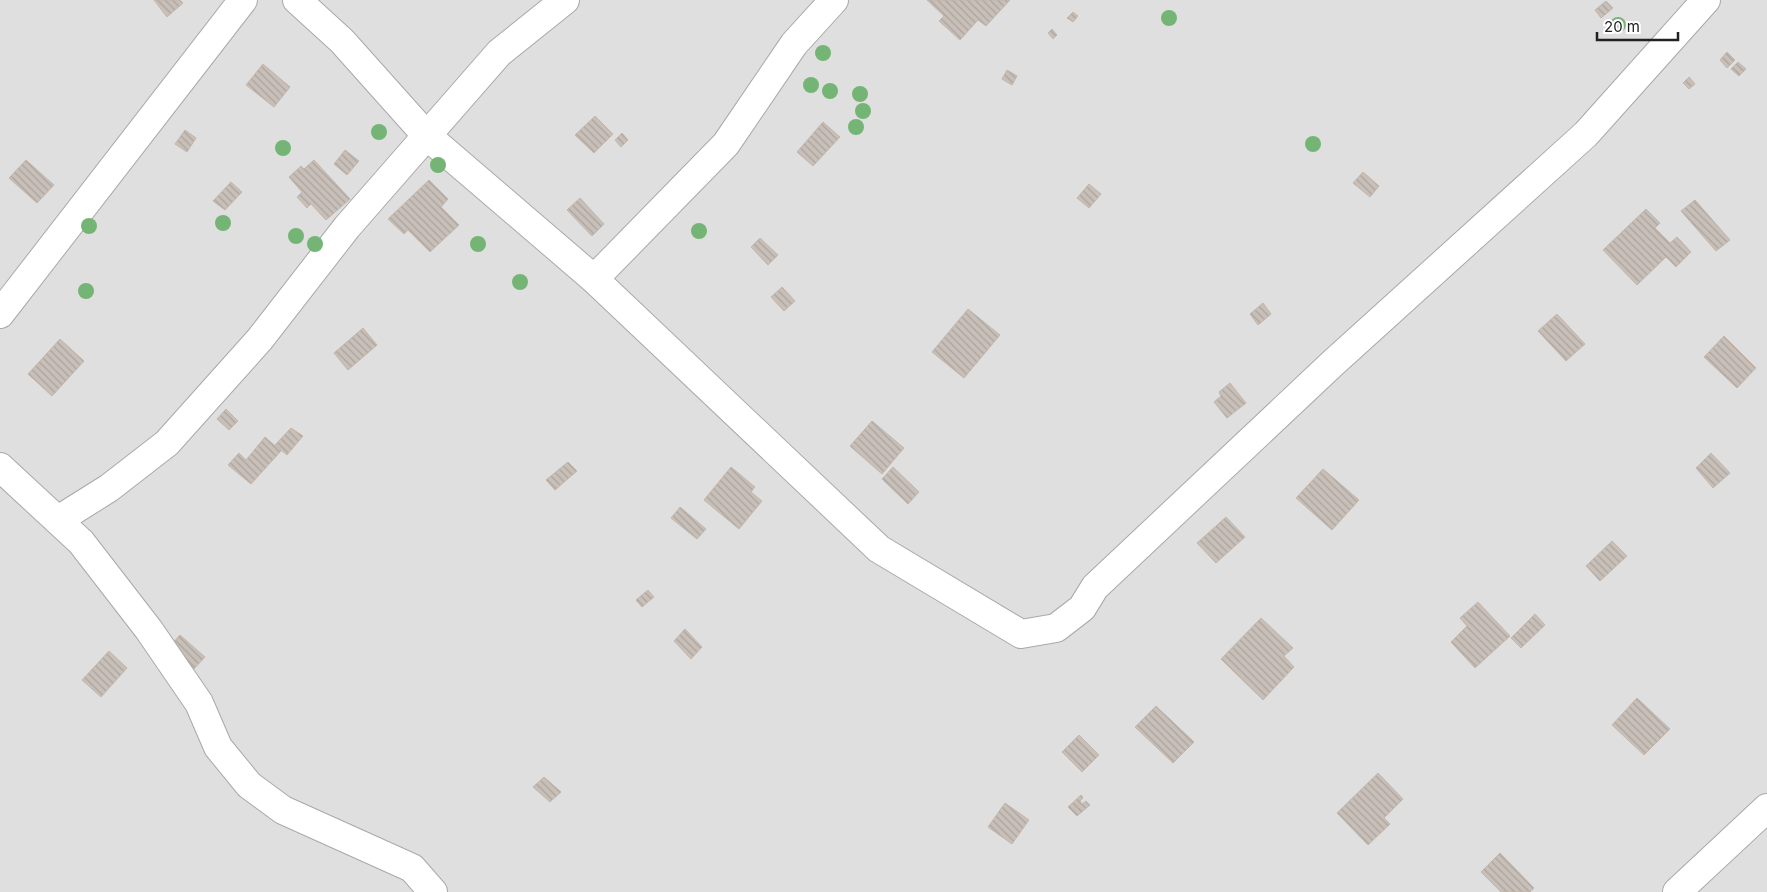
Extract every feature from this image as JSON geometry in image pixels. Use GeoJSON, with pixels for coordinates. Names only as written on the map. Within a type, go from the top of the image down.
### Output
{"type":"FeatureCollection","features":[{"type":"Feature","properties":{"kind":"street"},"geometry":{"type":"LineString","coordinates":[[0,314],[243,0]]}},
{"type":"Feature","properties":{"kind":"street"},"geometry":{"type":"LineString","coordinates":[[297,0],[342,41],[426,135],[594,279],[879,549],[1021,634],[1056,628],[1082,608],[1096,587],[1333,363],[1586,134],[1706,0]]}},
{"type":"Feature","properties":{"kind":"street"},"geometry":{"type":"LineString","coordinates":[[58,520],[109,488],[167,443],[260,339],[347,228],[499,53],[564,0]]}},
{"type":"Feature","properties":{"kind":"street"},"geometry":{"type":"LineString","coordinates":[[594,279],[726,144],[794,44],[834,0]]}},
{"type":"Feature","properties":{"kind":"street"},"geometry":{"type":"LineString","coordinates":[[0,467],[81,542],[149,630],[199,703],[218,747],[249,785],[283,810],[412,868],[433,892]]}},
{"type":"Feature","properties":{"kind":"street"},"geometry":{"type":"LineString","coordinates":[[1677,892],[1767,808]]}},
{"type":"Feature","properties":{"kind":"shaded area"},"geometry":{"type":"Polygon","coordinates":[[[0,0],[1767,0],[1767,892],[0,892],[0,0]]]}},
{"type":"Feature","properties":{"kind":"building"},"geometry":{"type":"Polygon","coordinates":[[[154,0],[180,0],[183,3],[167,17],[154,0]]]}},
{"type":"Feature","properties":{"kind":"building"},"geometry":{"type":"Polygon","coordinates":[[[927,0],[1010,0],[986,26],[978,20],[960,40],[939,21],[944,16],[927,0]]]}},
{"type":"Feature","properties":{"kind":"building"},"geometry":{"type":"Polygon","coordinates":[[[1606,1],[1613,8],[1601,18],[1595,10],[1606,1]]]}},
{"type":"Feature","properties":{"kind":"building"},"geometry":{"type":"Polygon","coordinates":[[[1073,12],[1078,16],[1073,22],[1067,18],[1073,12]]]}},
{"type":"Feature","properties":{"kind":"building"},"geometry":{"type":"Polygon","coordinates":[[[1052,29],[1057,35],[1053,39],[1048,33],[1052,29]]]}},
{"type":"Feature","properties":{"kind":"building"},"geometry":{"type":"Polygon","coordinates":[[[1727,52],[1735,60],[1727,68],[1720,60],[1727,52]]]}},
{"type":"Feature","properties":{"kind":"building"},"geometry":{"type":"Polygon","coordinates":[[[1738,62],[1746,69],[1739,76],[1731,69],[1738,62]]]}},
{"type":"Feature","properties":{"kind":"building"},"geometry":{"type":"Polygon","coordinates":[[[263,64],[290,87],[274,107],[246,85],[263,64]]]}},
{"type":"Feature","properties":{"kind":"building"},"geometry":{"type":"Polygon","coordinates":[[[1007,70],[1017,76],[1012,85],[1002,79],[1007,70]]]}},
{"type":"Feature","properties":{"kind":"building"},"geometry":{"type":"Polygon","coordinates":[[[1689,77],[1695,84],[1689,89],[1683,83],[1689,77]]]}},
{"type":"Feature","properties":{"kind":"building"},"geometry":{"type":"Polygon","coordinates":[[[595,116],[613,134],[594,153],[575,135],[595,116]]]}},
{"type":"Feature","properties":{"kind":"building"},"geometry":{"type":"Polygon","coordinates":[[[823,122],[840,137],[813,166],[797,152],[823,122]]]}},
{"type":"Feature","properties":{"kind":"building"},"geometry":{"type":"Polygon","coordinates":[[[185,130],[196,138],[187,152],[175,144],[185,130]]]}},
{"type":"Feature","properties":{"kind":"building"},"geometry":{"type":"Polygon","coordinates":[[[622,133],[628,140],[621,147],[615,140],[622,133]]]}},
{"type":"Feature","properties":{"kind":"building"},"geometry":{"type":"Polygon","coordinates":[[[345,150],[359,161],[347,175],[334,164],[345,150]]]}},
{"type":"Feature","properties":{"kind":"building"},"geometry":{"type":"Polygon","coordinates":[[[26,160],[54,185],[37,203],[9,178],[26,160]]]}},
{"type":"Feature","properties":{"kind":"building"},"geometry":{"type":"Polygon","coordinates":[[[314,160],[350,199],[326,220],[311,204],[307,208],[297,197],[302,192],[289,177],[301,166],[304,169],[314,160]]]}},
{"type":"Feature","properties":{"kind":"building"},"geometry":{"type":"Polygon","coordinates":[[[1363,172],[1379,186],[1370,197],[1353,183],[1363,172]]]}},
{"type":"Feature","properties":{"kind":"building"},"geometry":{"type":"Polygon","coordinates":[[[429,180],[448,199],[441,207],[459,225],[430,252],[408,230],[404,234],[388,219],[429,180]]]}},
{"type":"Feature","properties":{"kind":"building"},"geometry":{"type":"Polygon","coordinates":[[[231,182],[242,192],[225,210],[213,201],[231,182]]]}},
{"type":"Feature","properties":{"kind":"building"},"geometry":{"type":"Polygon","coordinates":[[[1089,184],[1101,194],[1089,208],[1077,198],[1089,184]]]}},
{"type":"Feature","properties":{"kind":"building"},"geometry":{"type":"Polygon","coordinates":[[[580,198],[604,224],[592,236],[567,210],[580,198]]]}},
{"type":"Feature","properties":{"kind":"building"},"geometry":{"type":"Polygon","coordinates":[[[1695,200],[1730,240],[1716,251],[1681,211],[1695,200]]]}},
{"type":"Feature","properties":{"kind":"building"},"geometry":{"type":"Polygon","coordinates":[[[1646,209],[1660,223],[1655,228],[1670,243],[1677,237],[1691,252],[1676,267],[1666,257],[1637,285],[1603,250],[1646,209]]]}},
{"type":"Feature","properties":{"kind":"building"},"geometry":{"type":"Polygon","coordinates":[[[760,238],[778,255],[768,265],[751,247],[760,238]]]}},
{"type":"Feature","properties":{"kind":"building"},"geometry":{"type":"Polygon","coordinates":[[[782,287],[795,301],[784,311],[771,297],[782,287]]]}},
{"type":"Feature","properties":{"kind":"building"},"geometry":{"type":"Polygon","coordinates":[[[1263,303],[1271,314],[1258,325],[1250,314],[1263,303]]]}},
{"type":"Feature","properties":{"kind":"building"},"geometry":{"type":"Polygon","coordinates":[[[968,309],[1000,335],[964,378],[932,352],[968,309]]]}},
{"type":"Feature","properties":{"kind":"building"},"geometry":{"type":"Polygon","coordinates":[[[1557,314],[1585,344],[1566,361],[1538,331],[1557,314]]]}},
{"type":"Feature","properties":{"kind":"building"},"geometry":{"type":"Polygon","coordinates":[[[363,328],[377,345],[348,370],[334,353],[363,328]]]}},
{"type":"Feature","properties":{"kind":"building"},"geometry":{"type":"Polygon","coordinates":[[[1724,336],[1756,368],[1737,388],[1704,357],[1724,336]]]}},
{"type":"Feature","properties":{"kind":"building"},"geometry":{"type":"Polygon","coordinates":[[[60,339],[84,361],[52,396],[28,374],[60,339]]]}},
{"type":"Feature","properties":{"kind":"building"},"geometry":{"type":"Polygon","coordinates":[[[1230,383],[1246,403],[1227,418],[1214,402],[1221,396],[1219,392],[1230,383]]]}},
{"type":"Feature","properties":{"kind":"building"},"geometry":{"type":"Polygon","coordinates":[[[226,409],[238,421],[229,430],[217,419],[226,409]]]}},
{"type":"Feature","properties":{"kind":"building"},"geometry":{"type":"Polygon","coordinates":[[[872,421],[904,448],[882,474],[850,446],[872,421]]]}},
{"type":"Feature","properties":{"kind":"building"},"geometry":{"type":"Polygon","coordinates":[[[291,428],[303,436],[287,455],[275,445],[291,428]]]}},
{"type":"Feature","properties":{"kind":"building"},"geometry":{"type":"Polygon","coordinates":[[[265,437],[281,451],[251,484],[228,465],[239,453],[246,460],[265,437]]]}},
{"type":"Feature","properties":{"kind":"building"},"geometry":{"type":"Polygon","coordinates":[[[1711,453],[1730,473],[1713,488],[1696,468],[1711,453]]]}},
{"type":"Feature","properties":{"kind":"building"},"geometry":{"type":"Polygon","coordinates":[[[568,462],[577,471],[555,490],[546,480],[568,462]]]}},
{"type":"Feature","properties":{"kind":"building"},"geometry":{"type":"Polygon","coordinates":[[[731,467],[755,487],[751,492],[762,501],[739,529],[704,500],[731,467]]]}},
{"type":"Feature","properties":{"kind":"building"},"geometry":{"type":"Polygon","coordinates":[[[893,467],[919,492],[908,504],[882,479],[893,467]]]}},
{"type":"Feature","properties":{"kind":"building"},"geometry":{"type":"Polygon","coordinates":[[[1323,469],[1359,500],[1332,530],[1296,498],[1323,469]]]}},
{"type":"Feature","properties":{"kind":"building"},"geometry":{"type":"Polygon","coordinates":[[[680,507],[706,529],[697,539],[671,518],[680,507]]]}},
{"type":"Feature","properties":{"kind":"building"},"geometry":{"type":"Polygon","coordinates":[[[1226,517],[1245,537],[1216,563],[1197,543],[1226,517]]]}},
{"type":"Feature","properties":{"kind":"building"},"geometry":{"type":"Polygon","coordinates":[[[1612,541],[1627,556],[1600,581],[1586,566],[1612,541]]]}},
{"type":"Feature","properties":{"kind":"building"},"geometry":{"type":"Polygon","coordinates":[[[648,590],[654,597],[642,607],[636,600],[648,590]]]}},
{"type":"Feature","properties":{"kind":"building"},"geometry":{"type":"Polygon","coordinates":[[[1478,602],[1510,636],[1475,668],[1451,642],[1467,626],[1460,618],[1478,602]]]}},
{"type":"Feature","properties":{"kind":"building"},"geometry":{"type":"Polygon","coordinates":[[[1535,614],[1545,625],[1521,648],[1511,638],[1535,614]]]}},
{"type":"Feature","properties":{"kind":"building"},"geometry":{"type":"Polygon","coordinates":[[[1261,618],[1293,648],[1284,656],[1294,667],[1263,700],[1221,659],[1261,618]]]}},
{"type":"Feature","properties":{"kind":"building"},"geometry":{"type":"Polygon","coordinates":[[[685,629],[702,647],[691,659],[674,641],[685,629]]]}},
{"type":"Feature","properties":{"kind":"building"},"geometry":{"type":"Polygon","coordinates":[[[180,635],[205,657],[192,671],[167,649],[180,635]]]}},
{"type":"Feature","properties":{"kind":"building"},"geometry":{"type":"Polygon","coordinates":[[[109,651],[127,668],[101,697],[82,680],[109,651]]]}},
{"type":"Feature","properties":{"kind":"building"},"geometry":{"type":"Polygon","coordinates":[[[1637,698],[1670,729],[1644,755],[1612,725],[1637,698]]]}},
{"type":"Feature","properties":{"kind":"building"},"geometry":{"type":"Polygon","coordinates":[[[1156,706],[1194,742],[1173,763],[1135,727],[1156,706]]]}},
{"type":"Feature","properties":{"kind":"building"},"geometry":{"type":"Polygon","coordinates":[[[1079,735],[1099,755],[1082,772],[1062,752],[1079,735]]]}},
{"type":"Feature","properties":{"kind":"building"},"geometry":{"type":"Polygon","coordinates":[[[1378,773],[1403,799],[1384,818],[1390,824],[1368,845],[1337,813],[1378,773]]]}},
{"type":"Feature","properties":{"kind":"building"},"geometry":{"type":"Polygon","coordinates":[[[544,777],[561,792],[550,802],[533,787],[544,777]]]}},
{"type":"Feature","properties":{"kind":"building"},"geometry":{"type":"Polygon","coordinates":[[[1081,795],[1083,798],[1080,801],[1082,804],[1086,801],[1090,805],[1077,816],[1068,807],[1081,795]]]}},
{"type":"Feature","properties":{"kind":"building"},"geometry":{"type":"Polygon","coordinates":[[[1005,803],[1029,820],[1012,844],[988,827],[1005,803]]]}},
{"type":"Feature","properties":{"kind":"building"},"geometry":{"type":"Polygon","coordinates":[[[1500,853],[1534,888],[1530,892],[1501,892],[1481,872],[1500,853]]]}}]}
